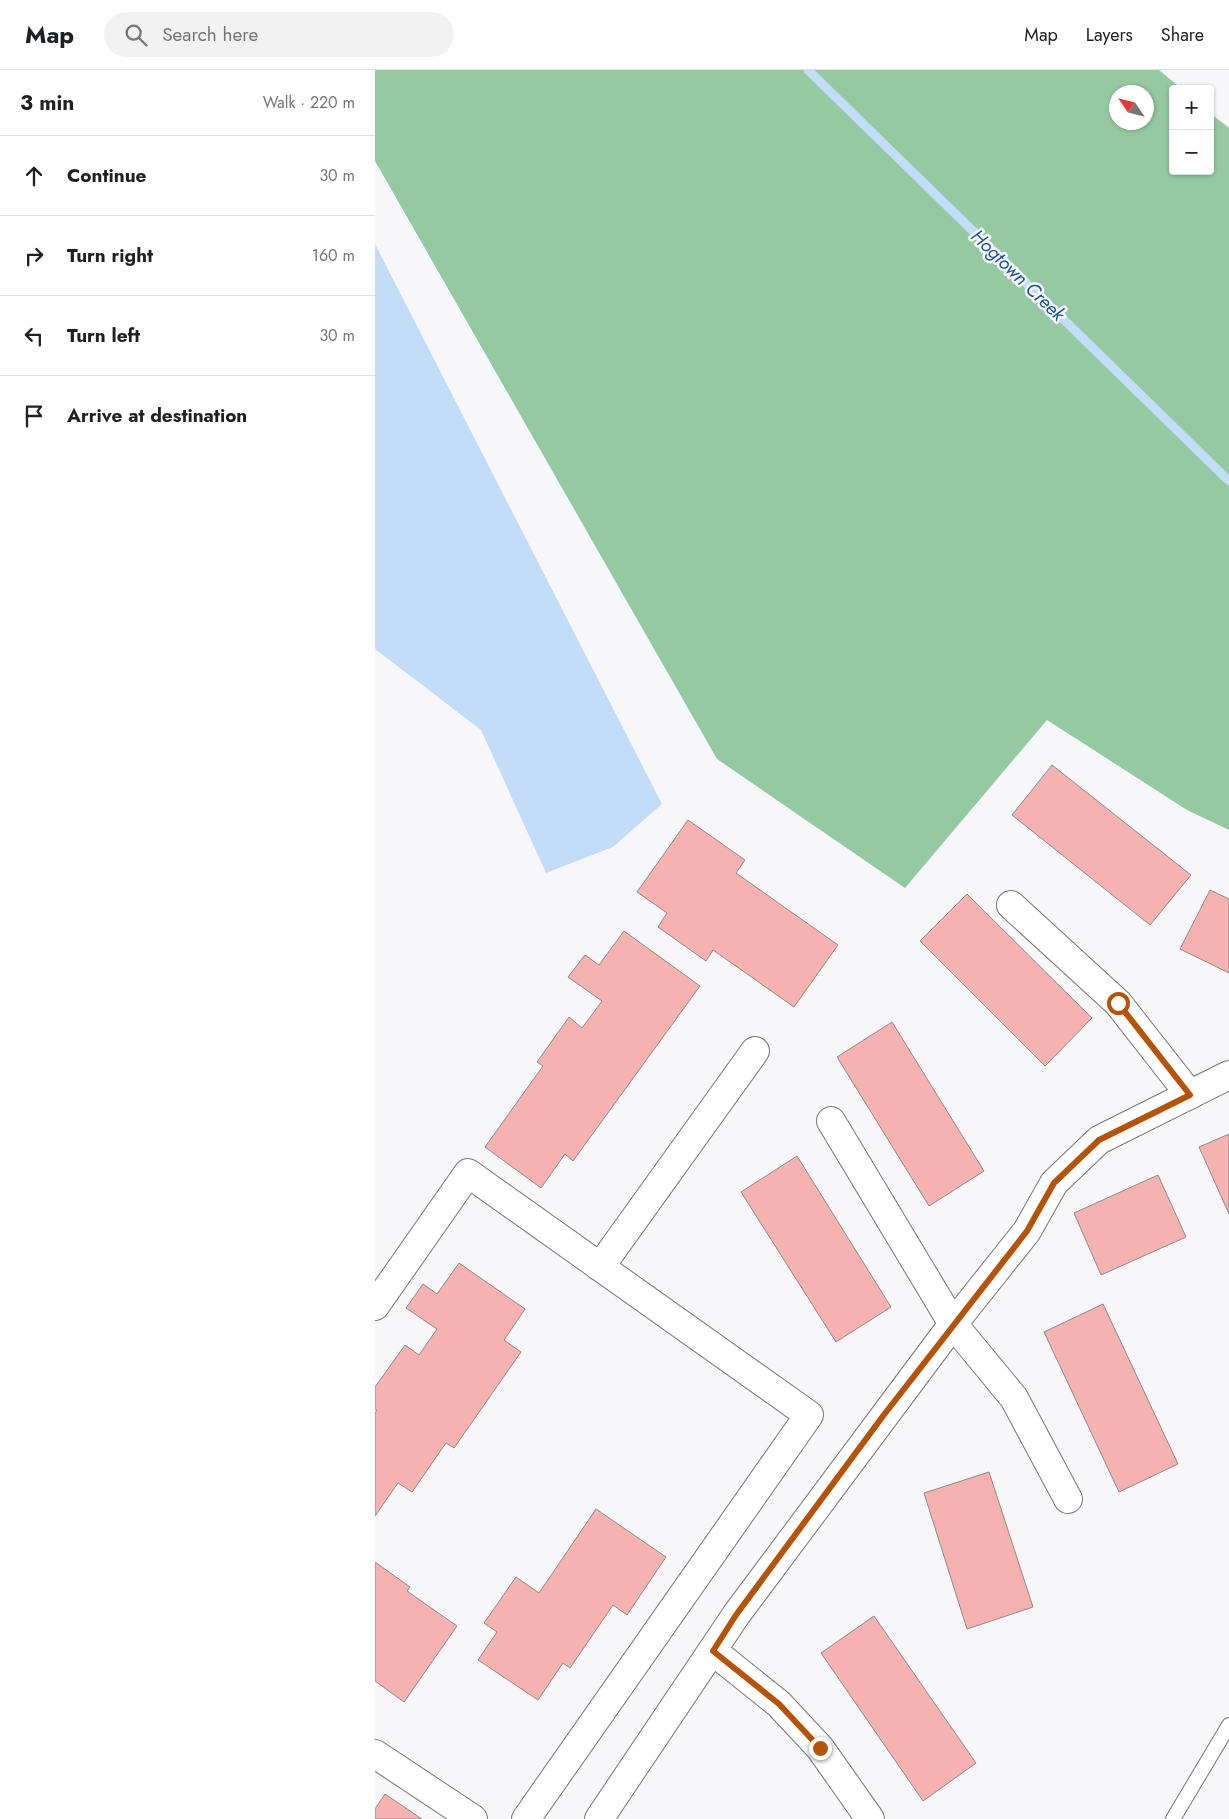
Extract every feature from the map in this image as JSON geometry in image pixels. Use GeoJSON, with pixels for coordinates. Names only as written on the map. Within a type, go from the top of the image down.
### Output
{"type":"FeatureCollection","features":[{"type":"Feature","properties":{"kind":"street"},"geometry":{"type":"LineString","coordinates":[[1011,905],[1118,1003],[1190,1095]]}},
{"type":"Feature","properties":{"kind":"street"},"geometry":{"type":"LineString","coordinates":[[600,1267],[755,1051]]}},
{"type":"Feature","properties":{"kind":"street"},"geometry":{"type":"LineString","coordinates":[[599,1819],[748,1599],[953,1324],[1027,1231],[1054,1183],[1099,1140],[1229,1075]]}},
{"type":"Feature","properties":{"kind":"street"},"geometry":{"type":"LineString","coordinates":[[831,1121],[953,1324],[1014,1398],[1068,1499]]}},
{"type":"Feature","properties":{"kind":"street"},"geometry":{"type":"LineString","coordinates":[[375,1306],[468,1172],[809,1415],[526,1819]]}},
{"type":"Feature","properties":{"kind":"street"},"geometry":{"type":"LineString","coordinates":[[713,1651],[779,1704],[820,1748],[871,1819]]}},
{"type":"Feature","properties":{"kind":"street"},"geometry":{"type":"LineString","coordinates":[[375,1754],[473,1819]]}},
{"type":"Feature","properties":{"kind":"lane"},"geometry":{"type":"LineString","coordinates":[[1173,1819],[1229,1725]]}},
{"type":"Feature","properties":{"kind":"green space"},"geometry":{"type":"Polygon","coordinates":[[[375,70],[1159,70],[1177,85],[1169,85],[1169,175],[1214,175],[1214,116],[1229,128],[1229,830],[1187,810],[1047,720],[905,888],[717,759],[375,161],[375,70]]]}},
{"type":"Feature","properties":{"kind":"water"},"geometry":{"type":"Polygon","coordinates":[[[375,244],[662,804],[613,847],[546,873],[481,730],[375,649],[375,244]]]}},
{"type":"Feature","properties":{"kind":"building"},"geometry":{"type":"Polygon","coordinates":[[[1052,765],[1191,875],[1150,925],[1012,815],[1052,765]]]}},
{"type":"Feature","properties":{"kind":"building"},"geometry":{"type":"Polygon","coordinates":[[[688,820],[745,860],[736,873],[838,945],[794,1007],[713,950],[706,961],[658,927],[667,913],[637,892],[688,820]]]}},
{"type":"Feature","properties":{"kind":"building"},"geometry":{"type":"Polygon","coordinates":[[[1210,890],[1229,899],[1229,973],[1180,949],[1210,890]]]}},
{"type":"Feature","properties":{"kind":"building"},"geometry":{"type":"Polygon","coordinates":[[[967,894],[1092,1018],[1045,1066],[920,941],[967,894]]]}},
{"type":"Feature","properties":{"kind":"building"},"geometry":{"type":"Polygon","coordinates":[[[624,931],[700,986],[573,1161],[565,1154],[541,1188],[485,1147],[543,1066],[537,1062],[569,1017],[582,1028],[602,1001],[568,977],[585,955],[599,965],[624,931]]]}},
{"type":"Feature","properties":{"kind":"building"},"geometry":{"type":"Polygon","coordinates":[[[892,1022],[984,1171],[929,1206],[837,1057],[892,1022]]]}},
{"type":"Feature","properties":{"kind":"building"},"geometry":{"type":"Polygon","coordinates":[[[1229,1134],[1229,1214],[1199,1147],[1229,1134]]]}},
{"type":"Feature","properties":{"kind":"building"},"geometry":{"type":"Polygon","coordinates":[[[797,1156],[891,1307],[836,1342],[741,1192],[797,1156]]]}},
{"type":"Feature","properties":{"kind":"building"},"geometry":{"type":"Polygon","coordinates":[[[1158,1175],[1186,1237],[1101,1275],[1074,1213],[1158,1175]]]}},
{"type":"Feature","properties":{"kind":"building"},"geometry":{"type":"Polygon","coordinates":[[[459,1263],[525,1309],[504,1340],[521,1352],[454,1448],[446,1443],[412,1492],[398,1483],[375,1516],[375,1413],[377,1410],[375,1409],[375,1387],[405,1345],[419,1355],[437,1329],[406,1308],[423,1284],[437,1294],[459,1263]]]}},
{"type":"Feature","properties":{"kind":"building"},"geometry":{"type":"Polygon","coordinates":[[[1103,1304],[1178,1464],[1119,1492],[1044,1332],[1103,1304]]]}},
{"type":"Feature","properties":{"kind":"building"},"geometry":{"type":"Polygon","coordinates":[[[989,1472],[1033,1607],[967,1629],[924,1493],[989,1472]]]}},
{"type":"Feature","properties":{"kind":"building"},"geometry":{"type":"Polygon","coordinates":[[[596,1509],[666,1557],[627,1615],[613,1605],[570,1668],[563,1663],[538,1700],[478,1660],[497,1632],[484,1623],[516,1577],[539,1593],[596,1509]]]}},
{"type":"Feature","properties":{"kind":"building"},"geometry":{"type":"Polygon","coordinates":[[[375,1562],[410,1587],[407,1591],[457,1626],[404,1702],[375,1681],[375,1562]]]}},
{"type":"Feature","properties":{"kind":"building"},"geometry":{"type":"Polygon","coordinates":[[[874,1616],[976,1763],[923,1801],[821,1653],[874,1616]]]}},
{"type":"Feature","properties":{"kind":"building"},"geometry":{"type":"Polygon","coordinates":[[[385,1794],[422,1819],[375,1819],[375,1809],[385,1794]]]}},
{"type":"Feature","properties":{"kind":"waterway","name":"Hogtown Creek"},"geometry":{"type":"LineString","coordinates":[[808,70],[1229,481]]}},
{"type":"Feature","properties":{"kind":"route"},"geometry":{"type":"LineString","coordinates":[[820,1748],[779,1704],[713,1651],[736,1615],[883,1416],[1027,1231],[1054,1183],[1099,1140],[1190,1095],[1118,1003]]}}]}
